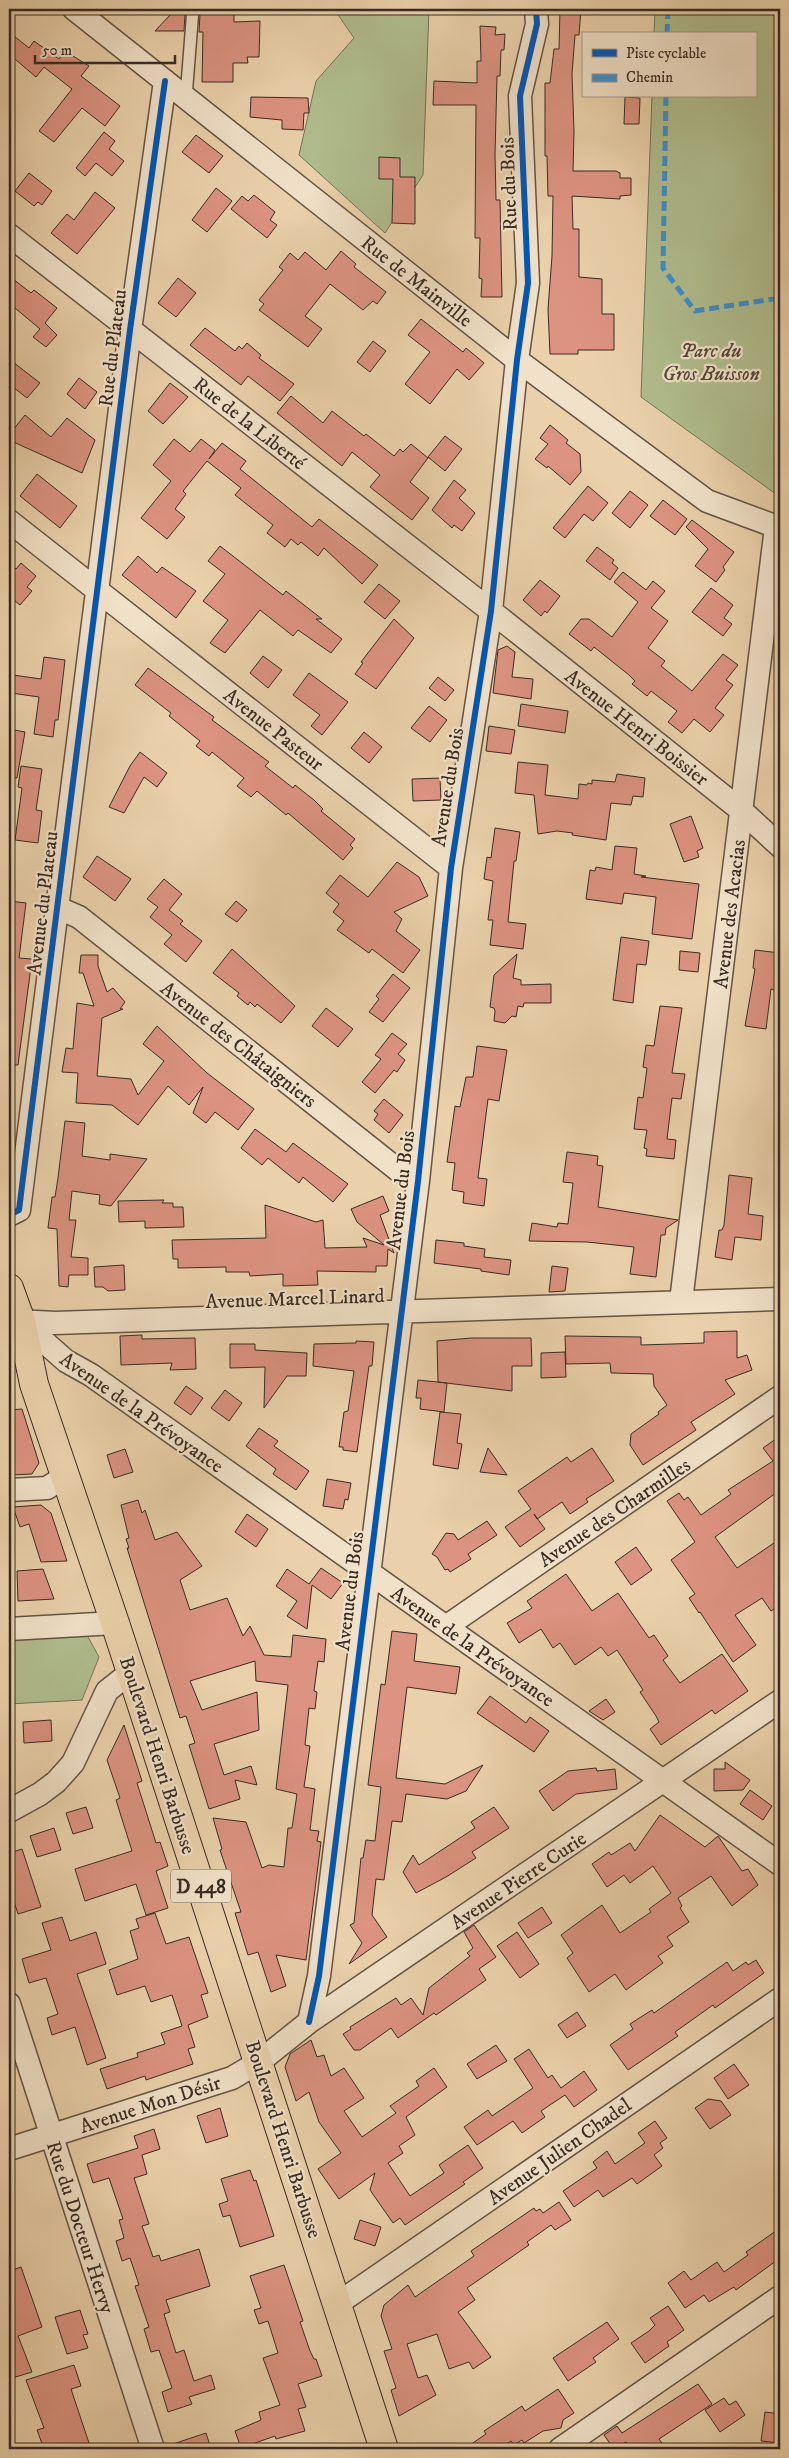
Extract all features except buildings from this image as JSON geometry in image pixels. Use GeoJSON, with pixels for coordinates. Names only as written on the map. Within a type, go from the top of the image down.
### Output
{"type":"FeatureCollection","features":[{"type":"Feature","properties":{"kind":"main road","name":"Boulevard Henri Barbusse"},"geometry":{"type":"LineString","coordinates":[[9,1288],[13,1317],[34,1384],[67,1475],[259,2062],[337,2304],[378,2448]]}},
{"type":"Feature","properties":{"kind":"street","name":"Rue de Mainville"},"geometry":{"type":"LineString","coordinates":[[74,9],[517,360],[707,501],[778,527]]}},
{"type":"Feature","properties":{"kind":"street","name":"Rue du Bois"},"geometry":{"type":"LineString","coordinates":[[517,360],[528,283],[520,96],[537,24],[536,9]]}},
{"type":"Feature","properties":{"kind":"street","name":"Rue du Plateau"},"geometry":{"type":"LineString","coordinates":[[95,620],[97,590],[130,330],[165,81]]}},
{"type":"Feature","properties":{"kind":"street","name":"Rue de la Liberté"},"geometry":{"type":"LineString","coordinates":[[9,235],[491,611]]}},
{"type":"Feature","properties":{"kind":"street","name":"Avenue du Bois"},"geometry":{"type":"LineString","coordinates":[[309,2022],[319,1976],[418,1181],[451,868],[491,611],[517,360]]}},
{"type":"Feature","properties":{"kind":"street","name":"Avenue Pasteur"},"geometry":{"type":"LineString","coordinates":[[9,521],[451,868]]}},
{"type":"Feature","properties":{"kind":"street","name":"Avenue des Acacias"},"geometry":{"type":"LineString","coordinates":[[681,1301],[778,527]]}},
{"type":"Feature","properties":{"kind":"street","name":"Avenue Henri Boissier"},"geometry":{"type":"LineString","coordinates":[[491,611],[742,811],[780,846]]}},
{"type":"Feature","properties":{"kind":"street","name":"Avenue du Plateau"},"geometry":{"type":"LineString","coordinates":[[9,1215],[19,1210],[95,620]]}},
{"type":"Feature","properties":{"kind":"street","name":"Avenue des Châtaigniers"},"geometry":{"type":"LineString","coordinates":[[58,908],[78,917],[398,1170],[418,1181]]}},
{"type":"Feature","properties":{"kind":"street","name":"Avenue Marcel Linard"},"geometry":{"type":"LineString","coordinates":[[13,1317],[55,1323],[402,1310],[780,1299]]}},
{"type":"Feature","properties":{"kind":"street","name":"Avenue de la Prévoyance"},"geometry":{"type":"LineString","coordinates":[[13,1317],[66,1361],[91,1375],[780,1864]]}},
{"type":"Feature","properties":{"kind":"street","name":"Avenue des Charmilles"},"geometry":{"type":"LineString","coordinates":[[447,1626],[780,1397]]}},
{"type":"Feature","properties":{"kind":"street"},"geometry":{"type":"LineString","coordinates":[[9,1490],[46,1488],[67,1475]]}},
{"type":"Feature","properties":{"kind":"street"},"geometry":{"type":"LineString","coordinates":[[9,1629],[115,1623]]}},
{"type":"Feature","properties":{"kind":"street"},"geometry":{"type":"LineString","coordinates":[[9,1811],[40,1794],[56,1782],[73,1763],[107,1691],[131,1672]]}},
{"type":"Feature","properties":{"kind":"street","name":"Avenue Pierre Curie"},"geometry":{"type":"LineString","coordinates":[[259,2062],[309,2022],[780,1701]]}},
{"type":"Feature","properties":{"kind":"street","name":"Avenue Julien Chadel"},"geometry":{"type":"LineString","coordinates":[[337,2304],[780,1999]]}},
{"type":"Feature","properties":{"kind":"street","name":"Rue du Docteur Hervy"},"geometry":{"type":"LineString","coordinates":[[9,2004],[153,2449]]}},
{"type":"Feature","properties":{"kind":"street","name":"Avenue Mon Désir"},"geometry":{"type":"LineString","coordinates":[[9,2150],[232,2078],[259,2062]]}},
{"type":"Feature","properties":{"kind":"street"},"geometry":{"type":"LineString","coordinates":[[560,2449],[780,2297]]}},
{"type":"Feature","properties":{"kind":"lane"},"geometry":{"type":"LineString","coordinates":[[186,97],[193,9]]}},
{"type":"Feature","properties":{"kind":"green space"},"geometry":{"type":"Polygon","coordinates":[[[334,9],[429,9],[423,175],[385,233],[299,155],[316,81],[354,38],[334,9]]]}},
{"type":"Feature","properties":{"kind":"green space","name":"Parc du Gros Buisson"},"geometry":{"type":"Polygon","coordinates":[[[655,9],[780,9],[780,497],[641,397],[652,98],[756,98],[756,32],[654,32],[655,9]]]}},
{"type":"Feature","properties":{"kind":"green space"},"geometry":{"type":"Polygon","coordinates":[[[87,1635],[99,1657],[82,1700],[9,1704],[9,1639],[87,1635]]]}},
{"type":"Feature","properties":{"kind":"marked path"},"geometry":{"type":"LineString","coordinates":[[667,32],[668,9]]}},
{"type":"Feature","properties":{"kind":"marked path"},"geometry":{"type":"LineString","coordinates":[[666,98],[663,268],[695,311],[780,298]]}},
{"type":"Feature","properties":{"kind":"cycle path"},"geometry":{"type":"LineString","coordinates":[[309,2022],[319,1976],[418,1181],[451,868],[491,611],[517,360],[528,283],[520,96],[537,24],[536,9]]}},
{"type":"Feature","properties":{"kind":"cycle path"},"geometry":{"type":"LineString","coordinates":[[9,1215],[19,1210],[130,330],[165,81]]}}]}
